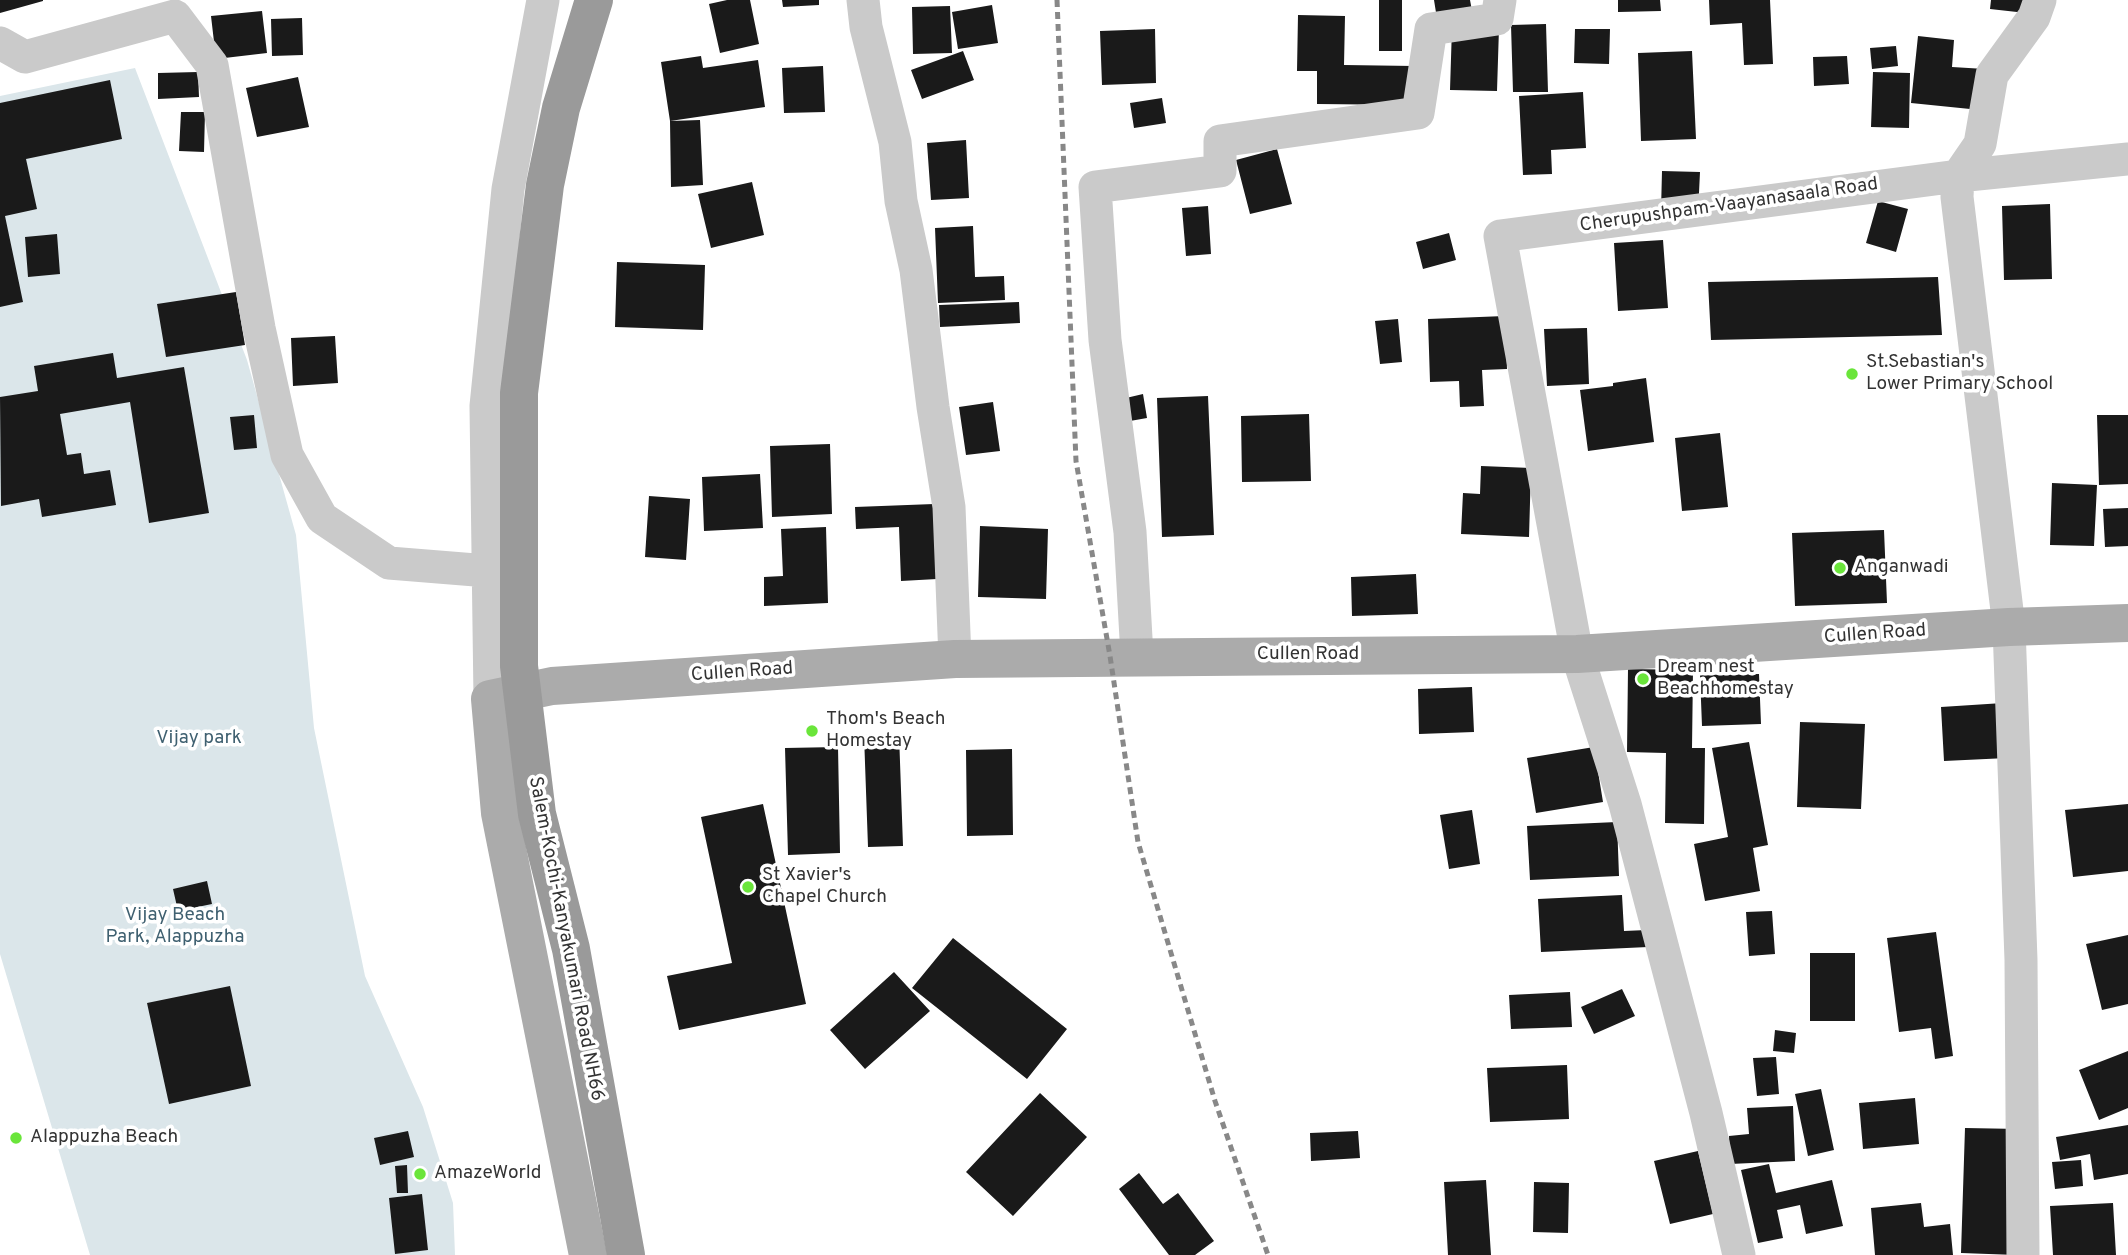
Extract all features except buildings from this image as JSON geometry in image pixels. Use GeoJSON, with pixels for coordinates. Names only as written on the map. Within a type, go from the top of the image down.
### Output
{"type":"FeatureCollection","features":[{"type":"Feature","properties":{"kind":"highway","name":"Salem-Kochi-Kanyakumari Road NH66"},"geometry":{"type":"LineString","coordinates":[[594,0],[561,108],[545,185],[519,393],[519,666],[537,814],[570,949],[626,1255]]}},
{"type":"Feature","properties":{"kind":"main road","name":"Cullen Road"},"geometry":{"type":"LineString","coordinates":[[490,699],[552,686],[956,659],[1577,654],[2009,627],[2128,623]]}},
{"type":"Feature","properties":{"kind":"main road"},"geometry":{"type":"LineString","coordinates":[[490,699],[500,813],[588,1255]]}},
{"type":"Feature","properties":{"kind":"street"},"geometry":{"type":"LineString","coordinates":[[490,699],[485,406],[508,189],[543,0]]}},
{"type":"Feature","properties":{"kind":"street"},"geometry":{"type":"LineString","coordinates":[[863,0],[866,27],[895,142],[901,201],[916,270],[949,507],[956,659]]}},
{"type":"Feature","properties":{"kind":"street"},"geometry":{"type":"LineString","coordinates":[[1138,656],[1129,532],[1105,340],[1095,187],[1220,171],[1220,141],[1418,113],[1431,29],[1497,19],[1500,0]]}},
{"type":"Feature","properties":{"kind":"street"},"geometry":{"type":"LineString","coordinates":[[2023,1255],[2021,960],[2009,627],[1957,197],[1958,176],[1980,144],[1992,75],[2037,8]]}},
{"type":"Feature","properties":{"kind":"street"},"geometry":{"type":"LineString","coordinates":[[0,43],[25,57],[175,16],[212,65],[259,328],[287,455],[322,518],[388,563],[488,571]]}},
{"type":"Feature","properties":{"kind":"street","name":"Cherupushpam-Vaayanasaala Road"},"geometry":{"type":"LineString","coordinates":[[1577,654],[1500,236],[1958,176],[2128,159]]}},
{"type":"Feature","properties":{"kind":"street"},"geometry":{"type":"LineString","coordinates":[[1577,654],[1625,804],[1706,1113],[1739,1255]]}},
{"type":"Feature","properties":{"kind":"green space","name":"Vijay Beach Park, Alappuzha"},"geometry":{"type":"Polygon","coordinates":[[[135,68],[247,360],[296,535],[314,728],[365,976],[423,1107],[453,1203],[455,1255],[90,1255],[0,954],[0,96],[135,68]]]}},
{"type":"Feature","properties":{"kind":"railway"},"geometry":{"type":"LineString","coordinates":[[1057,0],[1076,461],[1110,656],[1138,842],[1215,1101],[1268,1255]]}},
{"type":"Feature","properties":{"kind":"place","name":"St.Sebastian's Lower Primary School"},"geometry":{"type":"Point","coordinates":[1852,374]}},
{"type":"Feature","properties":{"kind":"place","name":"Anganwadi"},"geometry":{"type":"Point","coordinates":[1840,568]}},
{"type":"Feature","properties":{"kind":"place","name":"Dream nest Beachhomestay"},"geometry":{"type":"Point","coordinates":[1643,679]}},
{"type":"Feature","properties":{"kind":"place","name":"Thom's Beach Homestay"},"geometry":{"type":"Point","coordinates":[812,731]}},
{"type":"Feature","properties":{"kind":"place","name":"St Xavier's Chapel Church"},"geometry":{"type":"Point","coordinates":[748,887]}},
{"type":"Feature","properties":{"kind":"place","name":"Alappuzha Beach"},"geometry":{"type":"Point","coordinates":[16,1138]}},
{"type":"Feature","properties":{"kind":"place","name":"AmazeWorld"},"geometry":{"type":"Point","coordinates":[420,1174]}},
{"type":"Feature","properties":{"kind":"park label","name":"Vijay park"},"geometry":{"type":"Point","coordinates":[199,739]}}]}
